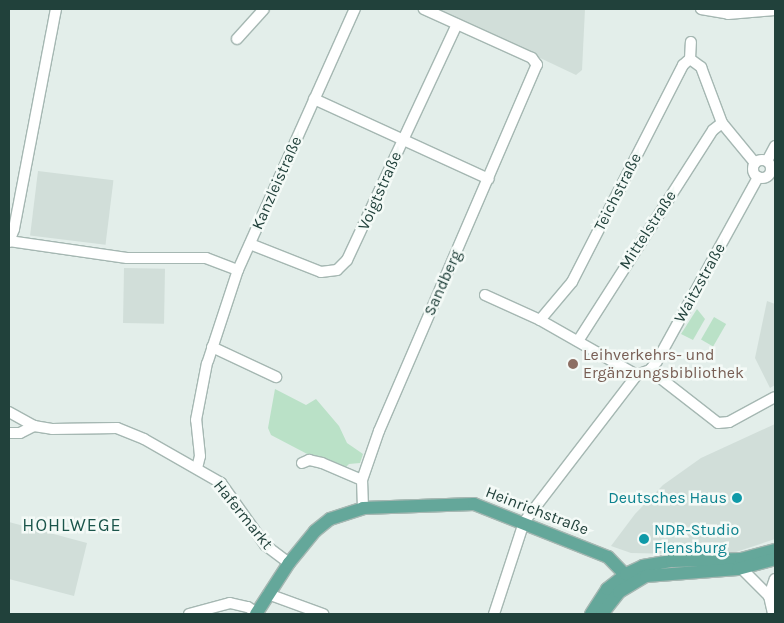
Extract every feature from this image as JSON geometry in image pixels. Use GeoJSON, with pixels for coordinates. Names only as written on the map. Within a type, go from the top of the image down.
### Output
{"type":"FeatureCollection","features":[{"type":"Feature","properties":{"kind":"main road","name":"Heinrichstraße"},"geometry":{"type":"LineString","coordinates":[[257,614],[268,594],[301,546],[330,519],[363,508],[456,502],[474,504],[524,522],[608,558],[626,578]]}},
{"type":"Feature","properties":{"kind":"main road"},"geometry":{"type":"LineString","coordinates":[[591,614],[597,601],[643,566],[672,561],[724,561],[775,550]]}},
{"type":"Feature","properties":{"kind":"main road"},"geometry":{"type":"LineString","coordinates":[[626,578],[670,572],[743,568],[775,560]]}},
{"type":"Feature","properties":{"kind":"main road"},"geometry":{"type":"LineString","coordinates":[[602,614],[619,592],[626,578]]}},
{"type":"Feature","properties":{"kind":"street"},"geometry":{"type":"LineString","coordinates":[[56,9],[9,241],[128,258],[206,258],[238,270]]}},
{"type":"Feature","properties":{"kind":"street"},"geometry":{"type":"LineString","coordinates":[[238,39],[264,9]]}},
{"type":"Feature","properties":{"kind":"street","name":"Kanzleistraße"},"geometry":{"type":"LineString","coordinates":[[197,468],[200,456],[196,420],[207,362],[238,270],[355,9]]}},
{"type":"Feature","properties":{"kind":"street"},"geometry":{"type":"LineString","coordinates":[[424,9],[457,24]]}},
{"type":"Feature","properties":{"kind":"street"},"geometry":{"type":"LineString","coordinates":[[701,9],[728,14],[775,10]]}},
{"type":"Feature","properties":{"kind":"street","name":"Sandberg"},"geometry":{"type":"LineString","coordinates":[[363,508],[362,480],[379,431],[489,179],[536,62],[457,24]]}},
{"type":"Feature","properties":{"kind":"street","name":"Voigtstraße"},"geometry":{"type":"LineString","coordinates":[[250,244],[312,270],[337,270],[351,254],[457,24]]}},
{"type":"Feature","properties":{"kind":"street"},"geometry":{"type":"LineString","coordinates":[[691,42],[690,59],[701,67],[722,123],[755,163]]}},
{"type":"Feature","properties":{"kind":"street","name":"Teichstraße"},"geometry":{"type":"LineString","coordinates":[[540,320],[572,282],[683,65],[690,59]]}},
{"type":"Feature","properties":{"kind":"street"},"geometry":{"type":"LineString","coordinates":[[314,100],[489,179]]}},
{"type":"Feature","properties":{"kind":"street","name":"Mittelstraße"},"geometry":{"type":"LineString","coordinates":[[578,341],[712,130],[722,123]]}},
{"type":"Feature","properties":{"kind":"street"},"geometry":{"type":"LineString","coordinates":[[767,161],[775,146]]}},
{"type":"Feature","properties":{"kind":"street"},"geometry":{"type":"LineString","coordinates":[[755,163],[767,161]]}},
{"type":"Feature","properties":{"kind":"street"},"geometry":{"type":"LineString","coordinates":[[755,163],[753,171],[758,177],[764,178],[773,174],[771,165],[767,161]]}},
{"type":"Feature","properties":{"kind":"street","name":"Waitzstraße"},"geometry":{"type":"LineString","coordinates":[[650,370],[758,177]]}},
{"type":"Feature","properties":{"kind":"street"},"geometry":{"type":"LineString","coordinates":[[485,295],[540,320],[636,375]]}},
{"type":"Feature","properties":{"kind":"street"},"geometry":{"type":"LineString","coordinates":[[212,347],[276,377]]}},
{"type":"Feature","properties":{"kind":"street"},"geometry":{"type":"LineString","coordinates":[[494,614],[524,522],[636,375],[650,370],[718,424],[729,422],[775,397]]}},
{"type":"Feature","properties":{"kind":"street"},"geometry":{"type":"LineString","coordinates":[[9,412],[34,426]]}},
{"type":"Feature","properties":{"kind":"street"},"geometry":{"type":"LineString","coordinates":[[9,432],[20,434],[34,426]]}},
{"type":"Feature","properties":{"kind":"street","name":"Hafermarkt"},"geometry":{"type":"LineString","coordinates":[[34,426],[117,428],[144,439],[221,483],[265,545],[289,563]]}},
{"type":"Feature","properties":{"kind":"street"},"geometry":{"type":"LineString","coordinates":[[302,463],[309,460],[322,463],[362,480]]}},
{"type":"Feature","properties":{"kind":"street"},"geometry":{"type":"LineString","coordinates":[[724,561],[743,568],[769,596],[773,614]]}},
{"type":"Feature","properties":{"kind":"street"},"geometry":{"type":"LineString","coordinates":[[769,596],[775,579]]}},
{"type":"Feature","properties":{"kind":"street"},"geometry":{"type":"LineString","coordinates":[[268,594],[322,614]]}},
{"type":"Feature","properties":{"kind":"street"},"geometry":{"type":"LineString","coordinates":[[189,614],[230,603],[248,607],[257,614]]}},
{"type":"Feature","properties":{"kind":"shaded area"},"geometry":{"type":"Polygon","coordinates":[[[437,9],[585,9],[582,70],[576,75],[437,9]]]}},
{"type":"Feature","properties":{"kind":"shaded area"},"geometry":{"type":"Polygon","coordinates":[[[38,171],[113,180],[106,245],[30,236],[38,171]]]}},
{"type":"Feature","properties":{"kind":"shaded area"},"geometry":{"type":"Polygon","coordinates":[[[124,268],[165,269],[164,324],[123,323],[124,268]]]}},
{"type":"Feature","properties":{"kind":"shaded area"},"geometry":{"type":"Polygon","coordinates":[[[767,301],[775,304],[775,385],[770,388],[755,358],[767,301]]]}},
{"type":"Feature","properties":{"kind":"shaded area"},"geometry":{"type":"Polygon","coordinates":[[[775,424],[775,539],[727,555],[631,553],[611,546],[635,514],[663,485],[701,458],[775,424]]]}},
{"type":"Feature","properties":{"kind":"shaded area"},"geometry":{"type":"Polygon","coordinates":[[[9,522],[87,543],[74,596],[9,579],[9,522]]]}},
{"type":"Feature","properties":{"kind":"green space"},"geometry":{"type":"Polygon","coordinates":[[[697,309],[705,319],[693,340],[681,334],[697,309]]]}},
{"type":"Feature","properties":{"kind":"green space"},"geometry":{"type":"Polygon","coordinates":[[[714,317],[726,324],[713,347],[701,340],[714,317]]]}},
{"type":"Feature","properties":{"kind":"green space"},"geometry":{"type":"Polygon","coordinates":[[[275,389],[306,405],[316,399],[339,426],[347,443],[363,454],[360,463],[349,464],[345,468],[313,457],[271,435],[268,428],[275,389]]]}},
{"type":"Feature","properties":{"kind":"place","name":"Leihverkehrs- und Ergänzungsbibliothek"},"geometry":{"type":"Point","coordinates":[573,364]}},
{"type":"Feature","properties":{"kind":"place","name":"Deutsches Haus"},"geometry":{"type":"Point","coordinates":[737,498]}},
{"type":"Feature","properties":{"kind":"place","name":"NDR-Studio Flensburg"},"geometry":{"type":"Point","coordinates":[644,539]}},
{"type":"Feature","properties":{"kind":"district","name":"HOHLWEGE"},"geometry":{"type":"Point","coordinates":[72,525]}}]}
